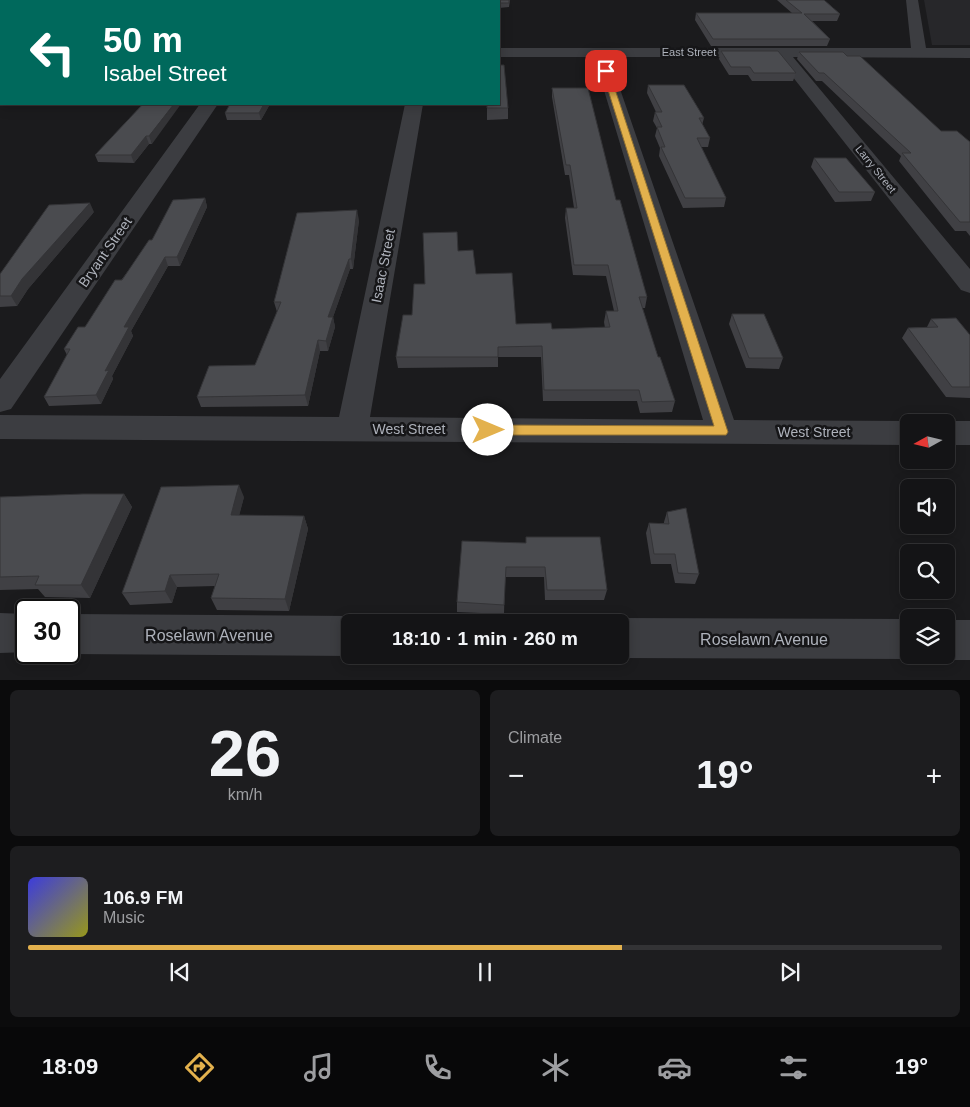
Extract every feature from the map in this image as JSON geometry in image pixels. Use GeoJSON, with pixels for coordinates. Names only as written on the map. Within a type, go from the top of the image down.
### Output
{"type":"FeatureCollection","features":[{"type":"Feature","properties":{"kind":"street"},"geometry":{"type":"LineString","coordinates":[[912,0],[919,53]]}},
{"type":"Feature","properties":{"kind":"street","name":"East Street"},"geometry":{"type":"LineString","coordinates":[[500,52],[781,52],[967,55]]}},
{"type":"Feature","properties":{"kind":"street"},"geometry":{"type":"LineString","coordinates":[[600,52],[722,432]]}},
{"type":"Feature","properties":{"kind":"street","name":"Larry Street"},"geometry":{"type":"LineString","coordinates":[[781,52],[970,285]]}},
{"type":"Feature","properties":{"kind":"street","name":"Bryant Street"},"geometry":{"type":"LineString","coordinates":[[0,401],[208,105]]}},
{"type":"Feature","properties":{"kind":"street","name":"Isaac Street"},"geometry":{"type":"LineString","coordinates":[[352,429],[414,105]]}},
{"type":"Feature","properties":{"kind":"street","name":"West Street"},"geometry":{"type":"LineString","coordinates":[[0,427],[900,432]]}},
{"type":"Feature","properties":{"kind":"street"},"geometry":{"type":"LineString","coordinates":[[955,433],[970,433]]}},
{"type":"Feature","properties":{"kind":"street"},"geometry":{"type":"LineString","coordinates":[[0,633],[15,634]]}},
{"type":"Feature","properties":{"kind":"street","name":"Roselawn Avenue"},"geometry":{"type":"LineString","coordinates":[[80,634],[341,636]]}},
{"type":"Feature","properties":{"kind":"street","name":"Roselawn Avenue"},"geometry":{"type":"LineString","coordinates":[[629,638],[900,640]]}},
{"type":"Feature","properties":{"kind":"street"},"geometry":{"type":"LineString","coordinates":[[955,640],[970,640]]}},
{"type":"Feature","properties":{"kind":"shaded area"},"geometry":{"type":"Polygon","coordinates":[[[924,0],[970,0],[970,45],[932,45],[924,0]]]}},
{"type":"Feature","properties":{"kind":"building"},"geometry":{"type":"Polygon","coordinates":[[[500,0],[509,0],[509,3],[500,3],[500,0]]]}},
{"type":"Feature","properties":{"kind":"building"},"geometry":{"type":"Polygon","coordinates":[[[786,0],[824,0],[840,14],[804,14],[830,39],[713,39],[696,13],[802,13],[786,0]]]}},
{"type":"Feature","properties":{"kind":"building"},"geometry":{"type":"Polygon","coordinates":[[[721,51],[778,51],[796,73],[754,73],[750,67],[731,67],[721,51]]]}},
{"type":"Feature","properties":{"kind":"building"},"geometry":{"type":"Polygon","coordinates":[[[799,52],[843,52],[847,56],[860,56],[941,131],[957,131],[970,142],[970,222],[960,222],[902,153],[911,153],[824,73],[819,73],[799,52]]]}},
{"type":"Feature","properties":{"kind":"building"},"geometry":{"type":"Polygon","coordinates":[[[500,65],[504,65],[508,108],[487,108],[487,105],[500,105],[500,65]]]}},
{"type":"Feature","properties":{"kind":"building"},"geometry":{"type":"Polygon","coordinates":[[[648,85],[684,85],[704,118],[699,118],[710,138],[697,138],[726,198],[685,198],[661,147],[665,147],[657,127],[662,127],[655,112],[662,112],[648,85]]]}},
{"type":"Feature","properties":{"kind":"building"},"geometry":{"type":"Polygon","coordinates":[[[552,88],[588,88],[616,200],[620,200],[647,297],[639,297],[658,357],[660,357],[675,401],[642,402],[639,390],[544,390],[542,346],[498,347],[498,357],[396,357],[403,315],[412,315],[414,284],[425,284],[423,233],[457,232],[458,251],[473,250],[476,274],[512,273],[516,324],[551,323],[552,329],[610,327],[606,311],[618,311],[608,265],[574,265],[566,208],[577,208],[570,165],[566,165],[552,88]]]}},
{"type":"Feature","properties":{"kind":"building"},"geometry":{"type":"Polygon","coordinates":[[[142,105],[173,105],[131,155],[95,155],[142,105]]]}},
{"type":"Feature","properties":{"kind":"building"},"geometry":{"type":"Polygon","coordinates":[[[229,105],[263,105],[259,113],[225,113],[229,105]]]}},
{"type":"Feature","properties":{"kind":"building"},"geometry":{"type":"Polygon","coordinates":[[[814,158],[846,158],[875,192],[839,192],[814,158]]]}},
{"type":"Feature","properties":{"kind":"building"},"geometry":{"type":"Polygon","coordinates":[[[205,198],[177,257],[165,257],[124,327],[129,327],[105,371],[109,370],[96,395],[44,397],[70,349],[64,349],[78,327],[85,327],[115,280],[122,280],[149,240],[152,240],[173,200],[205,198]]]}},
{"type":"Feature","properties":{"kind":"building"},"geometry":{"type":"Polygon","coordinates":[[[90,203],[22,279],[11,296],[0,296],[0,274],[49,205],[90,203]]]}},
{"type":"Feature","properties":{"kind":"building"},"geometry":{"type":"Polygon","coordinates":[[[357,210],[351,259],[349,259],[328,317],[333,317],[326,341],[318,340],[305,395],[197,397],[209,366],[255,365],[281,302],[274,302],[297,213],[357,210]]]}},
{"type":"Feature","properties":{"kind":"building"},"geometry":{"type":"Polygon","coordinates":[[[732,314],[764,314],[783,358],[749,358],[732,314]]]}},
{"type":"Feature","properties":{"kind":"building"},"geometry":{"type":"Polygon","coordinates":[[[956,318],[970,335],[970,387],[952,387],[908,328],[938,327],[931,319],[956,318]]]}},
{"type":"Feature","properties":{"kind":"building"},"geometry":{"type":"Polygon","coordinates":[[[239,485],[231,515],[304,516],[285,599],[211,598],[219,574],[170,575],[165,591],[122,593],[161,487],[239,485]]]}},
{"type":"Feature","properties":{"kind":"building"},"geometry":{"type":"Polygon","coordinates":[[[124,494],[81,585],[35,585],[39,576],[0,577],[0,497],[124,494]]]}},
{"type":"Feature","properties":{"kind":"building"},"geometry":{"type":"Polygon","coordinates":[[[686,508],[699,574],[678,573],[675,554],[654,554],[649,523],[669,524],[667,512],[686,508]]]}},
{"type":"Feature","properties":{"kind":"building"},"geometry":{"type":"Polygon","coordinates":[[[526,537],[600,537],[607,590],[547,590],[545,567],[506,567],[504,605],[457,602],[462,541],[526,543],[526,537]]]}},
{"type":"Feature","properties":{"kind":"route"},"geometry":{"type":"LineString","coordinates":[[488,430],[722,432],[606,71]]}}]}
